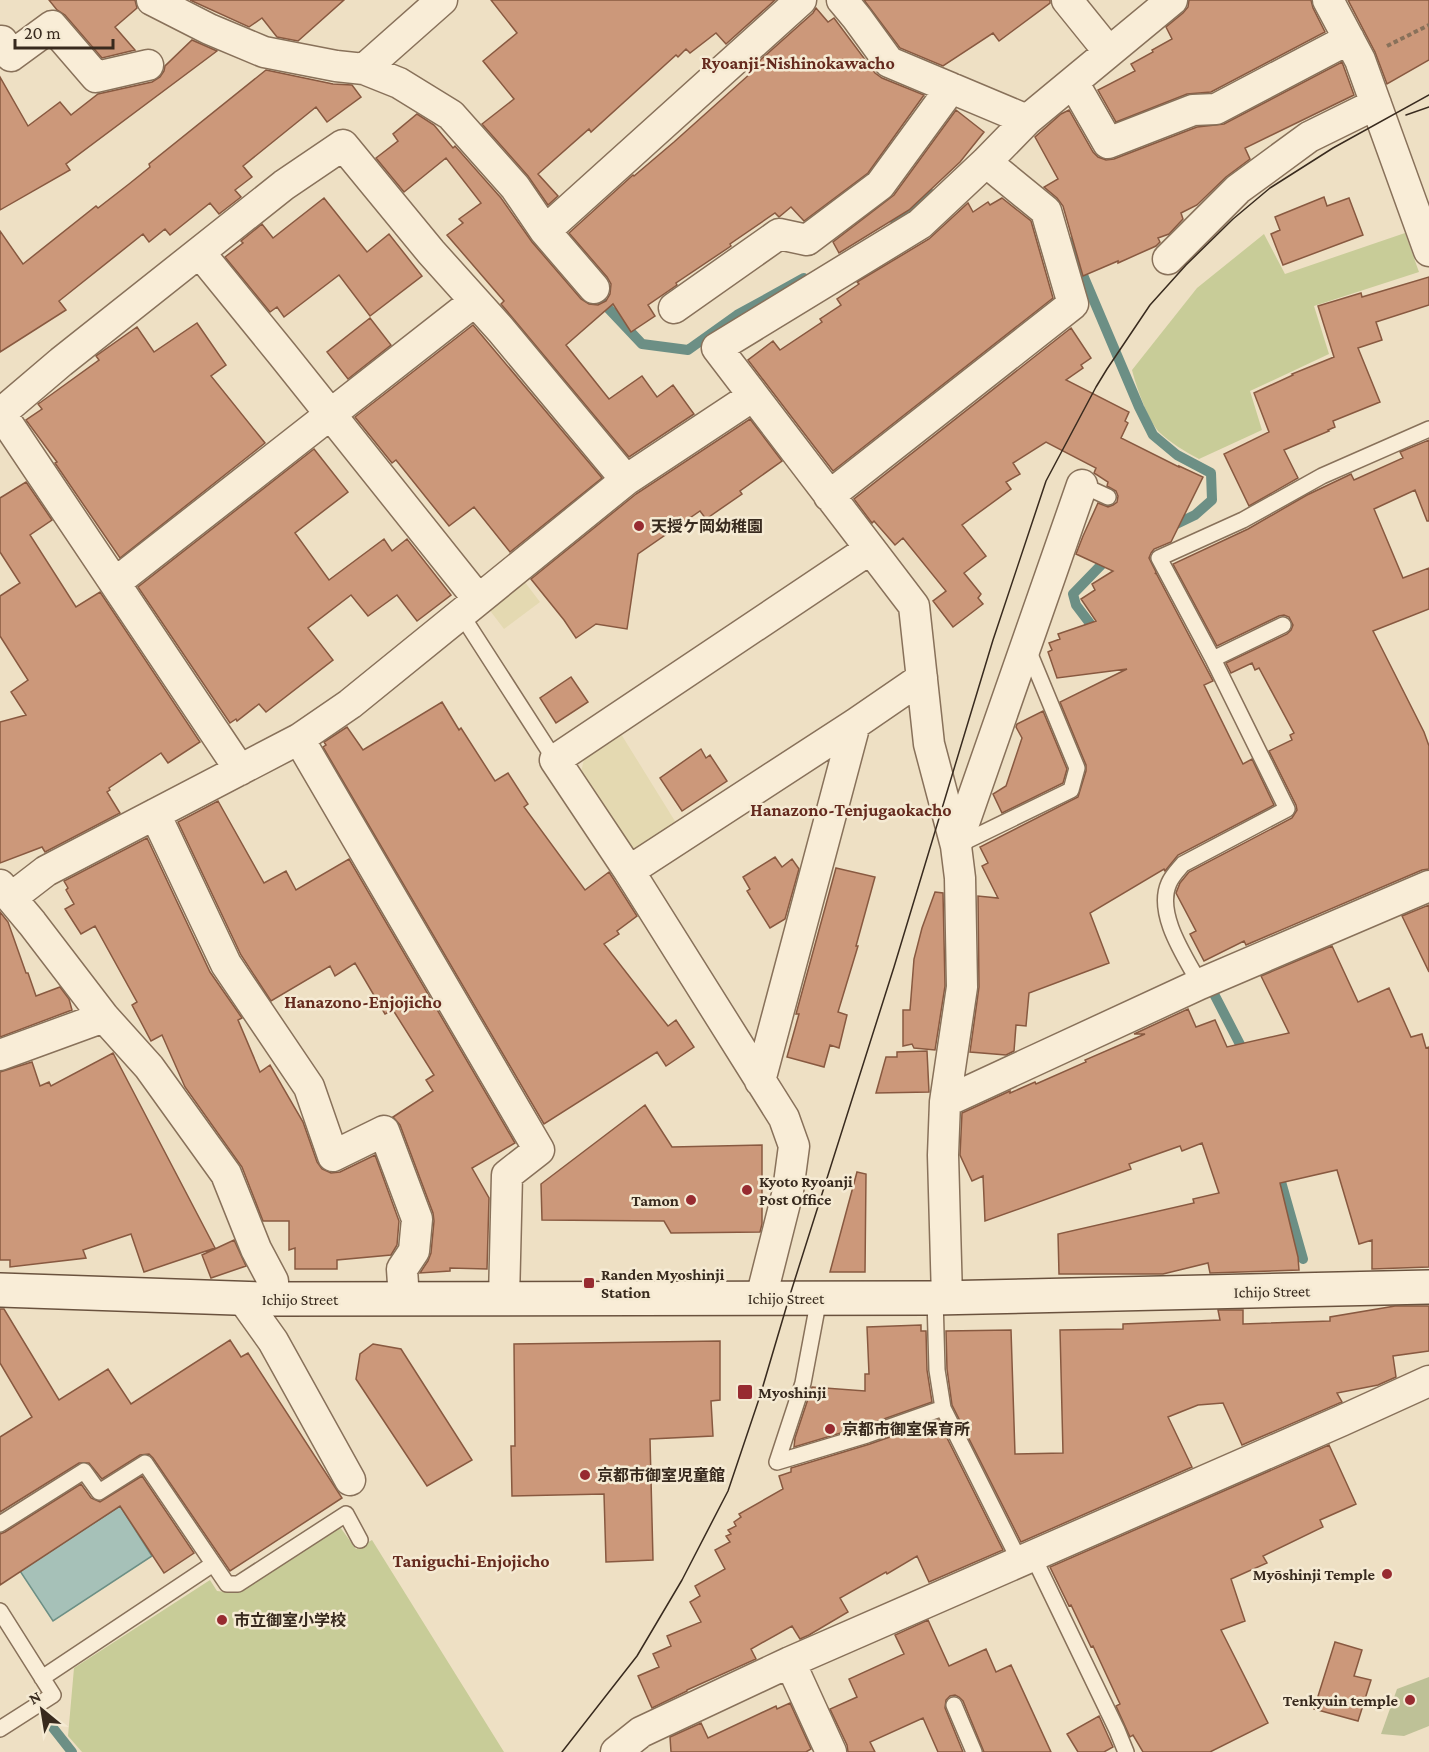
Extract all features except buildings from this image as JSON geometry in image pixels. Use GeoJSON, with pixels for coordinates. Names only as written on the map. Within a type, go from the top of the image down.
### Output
{"type":"FeatureCollection","features":[{"type":"Feature","properties":{"kind":"main road","name":"Ichijo Street"},"geometry":{"type":"LineString","coordinates":[[0,1290],[258,1299],[504,1299],[941,1298],[1429,1287]]}},
{"type":"Feature","properties":{"kind":"street"},"geometry":{"type":"LineString","coordinates":[[152,0],[209,29],[264,52],[364,69],[399,83],[451,115],[515,187],[545,231],[594,288]]}},
{"type":"Feature","properties":{"kind":"street"},"geometry":{"type":"LineString","coordinates":[[364,69],[442,0]]}},
{"type":"Feature","properties":{"kind":"street"},"geometry":{"type":"LineString","coordinates":[[545,231],[801,0]]}},
{"type":"Feature","properties":{"kind":"street"},"geometry":{"type":"LineString","coordinates":[[842,0],[889,62],[1027,120]]}},
{"type":"Feature","properties":{"kind":"street"},"geometry":{"type":"LineString","coordinates":[[1067,0],[1109,52]]}},
{"type":"Feature","properties":{"kind":"street"},"geometry":{"type":"LineString","coordinates":[[941,1298],[945,1102],[962,987],[960,878],[956,846],[929,744],[914,606],[717,348],[920,224],[1027,120],[1172,0]]}},
{"type":"Feature","properties":{"kind":"street"},"geometry":{"type":"LineString","coordinates":[[1328,0],[1354,50],[1376,104],[1429,251]]}},
{"type":"Feature","properties":{"kind":"street"},"geometry":{"type":"LineString","coordinates":[[1,40],[11,56],[52,26],[96,77],[148,65]]}},
{"type":"Feature","properties":{"kind":"street"},"geometry":{"type":"LineString","coordinates":[[1073,82],[1108,143],[1193,110],[1216,109],[1354,50]]}},
{"type":"Feature","properties":{"kind":"street"},"geometry":{"type":"LineString","coordinates":[[674,308],[779,234],[807,240],[880,185],[951,88]]}},
{"type":"Feature","properties":{"kind":"street"},"geometry":{"type":"LineString","coordinates":[[1168,259],[1238,189],[1309,137],[1376,104]]}},
{"type":"Feature","properties":{"kind":"street"},"geometry":{"type":"LineString","coordinates":[[240,770],[0,412],[284,185],[343,145],[626,480]]}},
{"type":"Feature","properties":{"kind":"street"},"geometry":{"type":"LineString","coordinates":[[829,496],[1073,304],[1046,211],[986,162]]}},
{"type":"Feature","properties":{"kind":"street"},"geometry":{"type":"LineString","coordinates":[[200,253],[330,414],[470,607]]}},
{"type":"Feature","properties":{"kind":"street"},"geometry":{"type":"LineString","coordinates":[[115,584],[475,301]]}},
{"type":"Feature","properties":{"kind":"street"},"geometry":{"type":"LineString","coordinates":[[350,1480],[273,1341],[258,1299],[273,1281],[256,1249],[226,1174],[149,1067],[104,1017],[5,892],[299,739],[350,704],[626,480],[753,396]]}},
{"type":"Feature","properties":{"kind":"street"},"geometry":{"type":"LineString","coordinates":[[956,846],[1025,645],[1095,491]]}},
{"type":"Feature","properties":{"kind":"street"},"geometry":{"type":"LineString","coordinates":[[761,1298],[788,1191],[794,1146],[784,1118],[629,871],[555,760],[870,549]]}},
{"type":"Feature","properties":{"kind":"street"},"geometry":{"type":"LineString","coordinates":[[629,871],[922,678]]}},
{"type":"Feature","properties":{"kind":"street"},"geometry":{"type":"LineString","coordinates":[[760,1081],[855,724]]}},
{"type":"Feature","properties":{"kind":"street"},"geometry":{"type":"LineString","coordinates":[[299,739],[539,1150],[507,1175],[504,1299]]}},
{"type":"Feature","properties":{"kind":"street"},"geometry":{"type":"LineString","coordinates":[[155,814],[226,964],[309,1087],[333,1156],[384,1131],[417,1219],[414,1251],[402,1269],[404,1299]]}},
{"type":"Feature","properties":{"kind":"street"},"geometry":{"type":"LineString","coordinates":[[945,1102],[1200,984],[1429,886]]}},
{"type":"Feature","properties":{"kind":"street"},"geometry":{"type":"LineString","coordinates":[[0,1055],[104,1017]]}},
{"type":"Feature","properties":{"kind":"street"},"geometry":{"type":"LineString","coordinates":[[616,1752],[645,1742],[790,1662],[1341,1422],[1429,1381]]}},
{"type":"Feature","properties":{"kind":"street"},"geometry":{"type":"LineString","coordinates":[[790,1662],[831,1752]]}},
{"type":"Feature","properties":{"kind":"lane"},"geometry":{"type":"LineString","coordinates":[[1200,984],[1175,938],[1168,918],[1166,899],[1168,885],[1183,864],[1287,809],[1213,659],[1159,558],[1243,519],[1322,476],[1429,429]]}},
{"type":"Feature","properties":{"kind":"lane"},"geometry":{"type":"LineString","coordinates":[[470,607],[555,760]]}},
{"type":"Feature","properties":{"kind":"lane"},"geometry":{"type":"LineString","coordinates":[[1213,659],[1283,625]]}},
{"type":"Feature","properties":{"kind":"lane"},"geometry":{"type":"LineString","coordinates":[[956,846],[1071,790],[1077,768],[1025,645]]}},
{"type":"Feature","properties":{"kind":"lane"},"geometry":{"type":"LineString","coordinates":[[819,1298],[803,1383],[777,1462],[867,1435],[943,1408]]}},
{"type":"Feature","properties":{"kind":"lane"},"geometry":{"type":"LineString","coordinates":[[941,1298],[937,1370],[943,1408],[1117,1730],[1125,1752]]}},
{"type":"Feature","properties":{"kind":"lane"},"geometry":{"type":"LineString","coordinates":[[0,1524],[84,1471],[99,1492],[145,1463],[227,1584],[238,1584],[346,1514],[360,1540]]}},
{"type":"Feature","properties":{"kind":"lane"},"geometry":{"type":"LineString","coordinates":[[42,1678],[213,1564]]}},
{"type":"Feature","properties":{"kind":"lane"},"geometry":{"type":"LineString","coordinates":[[0,1611],[53,1695],[0,1729]]}},
{"type":"Feature","properties":{"kind":"lane"},"geometry":{"type":"LineString","coordinates":[[954,1705],[974,1752]]}},
{"type":"Feature","properties":{"kind":"path"},"geometry":{"type":"LineString","coordinates":[[1354,50],[1429,25]]}},
{"type":"Feature","properties":{"kind":"shaded area"},"geometry":{"type":"Polygon","coordinates":[[[521,577],[540,602],[504,629],[485,604],[521,577]]]}},
{"type":"Feature","properties":{"kind":"shaded area"},"geometry":{"type":"Polygon","coordinates":[[[621,734],[678,826],[643,852],[625,846],[580,777],[584,759],[621,734]]]}},
{"type":"Feature","properties":{"kind":"green space"},"geometry":{"type":"Polygon","coordinates":[[[1405,233],[1419,272],[1314,306],[1329,354],[1250,391],[1262,430],[1199,459],[1168,440],[1155,427],[1139,393],[1132,370],[1197,288],[1264,234],[1285,274],[1405,233]]]}},
{"type":"Feature","properties":{"kind":"green space"},"geometry":{"type":"Polygon","coordinates":[[[340,1527],[356,1549],[372,1540],[504,1752],[82,1752],[68,1736],[74,1668],[210,1580],[217,1591],[235,1593],[340,1527]]]}},
{"type":"Feature","properties":{"kind":"green space"},"geometry":{"type":"Polygon","coordinates":[[[1429,1677],[1429,1726],[1404,1736],[1381,1734],[1397,1689],[1429,1677]]]}},
{"type":"Feature","properties":{"kind":"water"},"geometry":{"type":"Polygon","coordinates":[[[120,1506],[152,1556],[53,1621],[20,1571],[120,1506]]]}},
{"type":"Feature","properties":{"kind":"waterway"},"geometry":{"type":"LineString","coordinates":[[895,224],[931,194]]}},
{"type":"Feature","properties":{"kind":"waterway"},"geometry":{"type":"LineString","coordinates":[[1069,242],[1153,435],[1177,455],[1211,473],[1212,500],[1195,515],[1168,528]]}},
{"type":"Feature","properties":{"kind":"waterway"},"geometry":{"type":"LineString","coordinates":[[591,290],[642,344],[688,350],[737,315],[804,278]]}},
{"type":"Feature","properties":{"kind":"waterway"},"geometry":{"type":"LineString","coordinates":[[1098,634],[1076,605],[1073,594],[1104,562],[1112,558]]}},
{"type":"Feature","properties":{"kind":"waterway"},"geometry":{"type":"LineString","coordinates":[[1213,992],[1246,1056]]}},
{"type":"Feature","properties":{"kind":"waterway"},"geometry":{"type":"LineString","coordinates":[[1278,1171],[1303,1259]]}},
{"type":"Feature","properties":{"kind":"waterway"},"geometry":{"type":"LineString","coordinates":[[46,1719],[72,1752]]}},
{"type":"Feature","properties":{"kind":"tram line"},"geometry":{"type":"LineString","coordinates":[[562,1752],[637,1656],[682,1580],[728,1491],[760,1396],[894,967],[993,640],[1046,481],[1107,369],[1150,305],[1186,265],[1233,219],[1270,188],[1333,148],[1429,95]]}},
{"type":"Feature","properties":{"kind":"tram line"},"geometry":{"type":"LineString","coordinates":[[1406,115],[1429,107]]}},
{"type":"Feature","properties":{"kind":"place","name":"天授ケ岡幼稚園"},"geometry":{"type":"Point","coordinates":[639,526]}},
{"type":"Feature","properties":{"kind":"place","name":"Kyoto Ryoanji Post Office"},"geometry":{"type":"Point","coordinates":[747,1190]}},
{"type":"Feature","properties":{"kind":"place","name":"Tamon"},"geometry":{"type":"Point","coordinates":[691,1200]}},
{"type":"Feature","properties":{"kind":"place","name":"Randen Myoshinji Station"},"geometry":{"type":"Point","coordinates":[589,1283]}},
{"type":"Feature","properties":{"kind":"place","name":"Myoshinji"},"geometry":{"type":"Point","coordinates":[745,1392]}},
{"type":"Feature","properties":{"kind":"place","name":"京都市御室保育所"},"geometry":{"type":"Point","coordinates":[830,1429]}},
{"type":"Feature","properties":{"kind":"place","name":"京都市御室児童館"},"geometry":{"type":"Point","coordinates":[585,1475]}},
{"type":"Feature","properties":{"kind":"place","name":"Myōshinji Temple"},"geometry":{"type":"Point","coordinates":[1387,1574]}},
{"type":"Feature","properties":{"kind":"place","name":"市立御室小学校"},"geometry":{"type":"Point","coordinates":[222,1620]}},
{"type":"Feature","properties":{"kind":"place","name":"Tenkyuin temple"},"geometry":{"type":"Point","coordinates":[1410,1700]}},
{"type":"Feature","properties":{"kind":"district","name":"Ryoanji-Nishinokawacho"},"geometry":{"type":"Point","coordinates":[798,63]}},
{"type":"Feature","properties":{"kind":"district","name":"Hanazono-Tenjugaokacho"},"geometry":{"type":"Point","coordinates":[851,810]}},
{"type":"Feature","properties":{"kind":"district","name":"Hanazono-Enjojicho"},"geometry":{"type":"Point","coordinates":[363,1002]}},
{"type":"Feature","properties":{"kind":"district","name":"Taniguchi-Enjojicho"},"geometry":{"type":"Point","coordinates":[471,1561]}}]}
